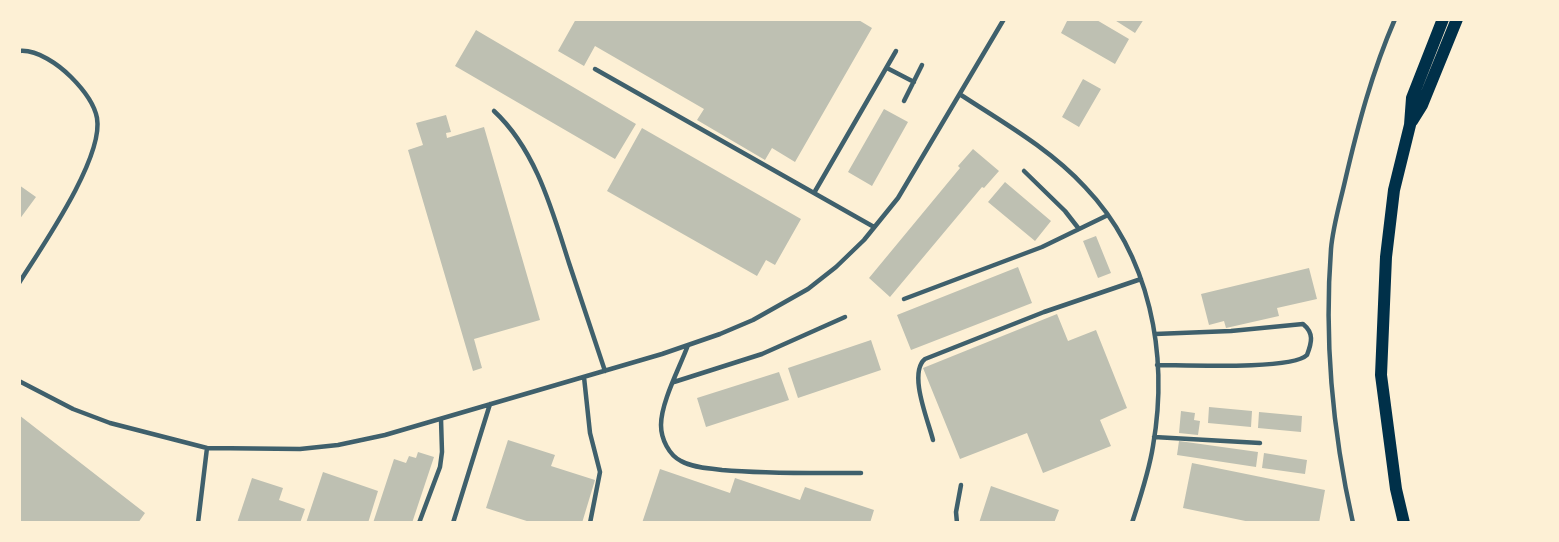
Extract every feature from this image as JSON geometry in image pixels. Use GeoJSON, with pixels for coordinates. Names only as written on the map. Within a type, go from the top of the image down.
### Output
{"type":"FeatureCollection","features":[{"type":"Feature","properties":{"kind":"main road"},"geometry":{"type":"LineString","coordinates":[[1404,523],[1396,489],[1381,376],[1385,270],[1392,203],[1410,125],[1412,98],[1444,19]]}},
{"type":"Feature","properties":{"kind":"main road"},"geometry":{"type":"LineString","coordinates":[[1410,125],[1422,105],[1457,19]]}},
{"type":"Feature","properties":{"kind":"lane"},"geometry":{"type":"LineString","coordinates":[[19,381],[74,409],[110,423],[207,448],[268,450],[338,445],[385,435],[688,345],[753,320],[808,289],[836,267],[898,198],[1004,19]]}},
{"type":"Feature","properties":{"kind":"lane"},"geometry":{"type":"LineString","coordinates":[[1353,523],[1337,442],[1331,383],[1331,248],[1358,125],[1395,19]]}},
{"type":"Feature","properties":{"kind":"lane"},"geometry":{"type":"LineString","coordinates":[[19,51],[34,52],[66,72],[86,94],[97,118],[96,137],[89,160],[65,208],[19,283]]}},
{"type":"Feature","properties":{"kind":"lane"},"geometry":{"type":"LineString","coordinates":[[814,193],[896,51]]}},
{"type":"Feature","properties":{"kind":"lane"},"geometry":{"type":"LineString","coordinates":[[904,102],[922,65]]}},
{"type":"Feature","properties":{"kind":"lane"},"geometry":{"type":"LineString","coordinates":[[887,68],[914,82]]}},
{"type":"Feature","properties":{"kind":"lane"},"geometry":{"type":"LineString","coordinates":[[595,69],[874,227]]}},
{"type":"Feature","properties":{"kind":"lane"},"geometry":{"type":"LineString","coordinates":[[961,95],[1039,145],[1084,186],[1108,215],[1126,243],[1141,279],[1156,334],[1157,365],[1154,437],[1132,523]]}},
{"type":"Feature","properties":{"kind":"lane"},"geometry":{"type":"LineString","coordinates":[[494,111],[508,124],[522,144],[539,178],[605,371]]}},
{"type":"Feature","properties":{"kind":"lane"},"geometry":{"type":"LineString","coordinates":[[1024,171],[1065,211],[1079,229]]}},
{"type":"Feature","properties":{"kind":"lane"},"geometry":{"type":"LineString","coordinates":[[904,299],[1017,257],[1108,215]]}},
{"type":"Feature","properties":{"kind":"lane"},"geometry":{"type":"LineString","coordinates":[[933,440],[916,374],[920,363],[925,359],[1044,312],[1141,279]]}},
{"type":"Feature","properties":{"kind":"lane"},"geometry":{"type":"LineString","coordinates":[[674,382],[762,354],[845,317]]}},
{"type":"Feature","properties":{"kind":"lane"},"geometry":{"type":"LineString","coordinates":[[1156,334],[1209,333],[1303,324],[1312,336],[1307,355],[1296,362],[1157,365]]}},
{"type":"Feature","properties":{"kind":"lane"},"geometry":{"type":"LineString","coordinates":[[688,345],[662,415],[664,440],[679,461],[698,467],[749,472],[861,473]]}},
{"type":"Feature","properties":{"kind":"lane"},"geometry":{"type":"LineString","coordinates":[[584,377],[590,433],[600,472],[590,523]]}},
{"type":"Feature","properties":{"kind":"lane"},"geometry":{"type":"LineString","coordinates":[[453,523],[491,404]]}},
{"type":"Feature","properties":{"kind":"lane"},"geometry":{"type":"LineString","coordinates":[[419,523],[440,467],[441,419]]}},
{"type":"Feature","properties":{"kind":"lane"},"geometry":{"type":"LineString","coordinates":[[1154,437],[1260,443]]}},
{"type":"Feature","properties":{"kind":"lane"},"geometry":{"type":"LineString","coordinates":[[198,523],[207,448]]}},
{"type":"Feature","properties":{"kind":"lane"},"geometry":{"type":"LineString","coordinates":[[957,523],[956,512],[961,485]]}},
{"type":"Feature","properties":{"kind":"building"},"geometry":{"type":"Polygon","coordinates":[[[576,19],[857,19],[872,28],[795,162],[772,148],[765,160],[697,120],[704,109],[595,46],[584,66],[558,51],[576,19]]]}},
{"type":"Feature","properties":{"kind":"building"},"geometry":{"type":"Polygon","coordinates":[[[1068,19],[1095,19],[1129,39],[1115,64],[1061,33],[1068,19]]]}},
{"type":"Feature","properties":{"kind":"building"},"geometry":{"type":"Polygon","coordinates":[[[1113,19],[1144,19],[1135,33],[1113,19]]]}},
{"type":"Feature","properties":{"kind":"building"},"geometry":{"type":"Polygon","coordinates":[[[476,30],[636,124],[615,159],[455,66],[476,30]]]}},
{"type":"Feature","properties":{"kind":"building"},"geometry":{"type":"Polygon","coordinates":[[[1083,79],[1101,89],[1079,127],[1062,117],[1083,79]]]}},
{"type":"Feature","properties":{"kind":"building"},"geometry":{"type":"Polygon","coordinates":[[[884,109],[908,122],[872,186],[848,172],[884,109]]]}},
{"type":"Feature","properties":{"kind":"building"},"geometry":{"type":"Polygon","coordinates":[[[446,115],[451,132],[446,133],[447,138],[484,127],[540,320],[474,339],[482,368],[473,371],[408,150],[423,145],[416,123],[446,115]]]}},
{"type":"Feature","properties":{"kind":"building"},"geometry":{"type":"Polygon","coordinates":[[[642,128],[801,219],[775,265],[766,260],[757,276],[607,191],[642,128]]]}},
{"type":"Feature","properties":{"kind":"building"},"geometry":{"type":"Polygon","coordinates":[[[973,149],[999,171],[982,187],[890,297],[869,278],[973,149]]]}},
{"type":"Feature","properties":{"kind":"building"},"geometry":{"type":"Polygon","coordinates":[[[1005,182],[1051,221],[1035,241],[988,202],[1005,182]]]}},
{"type":"Feature","properties":{"kind":"building"},"geometry":{"type":"Polygon","coordinates":[[[19,185],[36,197],[19,220],[19,185]]]}},
{"type":"Feature","properties":{"kind":"building"},"geometry":{"type":"Polygon","coordinates":[[[1096,236],[1111,273],[1098,278],[1083,241],[1096,236]]]}},
{"type":"Feature","properties":{"kind":"building"},"geometry":{"type":"Polygon","coordinates":[[[1018,267],[1032,303],[911,350],[897,315],[1018,267]]]}},
{"type":"Feature","properties":{"kind":"building"},"geometry":{"type":"Polygon","coordinates":[[[1309,268],[1317,299],[1277,308],[1279,316],[1226,328],[1224,321],[1209,325],[1201,294],[1309,268]]]}},
{"type":"Feature","properties":{"kind":"building"},"geometry":{"type":"Polygon","coordinates":[[[1057,314],[1068,341],[1096,330],[1127,408],[1100,420],[1111,446],[1043,473],[1027,433],[960,459],[923,368],[1057,314]]]}},
{"type":"Feature","properties":{"kind":"building"},"geometry":{"type":"Polygon","coordinates":[[[871,340],[881,370],[798,398],[788,368],[871,340]]]}},
{"type":"Feature","properties":{"kind":"building"},"geometry":{"type":"Polygon","coordinates":[[[779,372],[789,400],[706,427],[697,398],[779,372]]]}},
{"type":"Feature","properties":{"kind":"building"},"geometry":{"type":"Polygon","coordinates":[[[1209,407],[1252,411],[1251,427],[1208,423],[1209,407]]]}},
{"type":"Feature","properties":{"kind":"building"},"geometry":{"type":"Polygon","coordinates":[[[1181,411],[1195,413],[1194,420],[1200,421],[1198,435],[1179,433],[1181,411]]]}},
{"type":"Feature","properties":{"kind":"building"},"geometry":{"type":"Polygon","coordinates":[[[1259,412],[1302,416],[1301,432],[1258,428],[1259,412]]]}},
{"type":"Feature","properties":{"kind":"building"},"geometry":{"type":"Polygon","coordinates":[[[19,415],[145,513],[138,523],[19,523],[19,415]]]}},
{"type":"Feature","properties":{"kind":"building"},"geometry":{"type":"Polygon","coordinates":[[[508,440],[555,455],[551,466],[595,480],[582,523],[533,523],[486,508],[508,440]]]}},
{"type":"Feature","properties":{"kind":"building"},"geometry":{"type":"Polygon","coordinates":[[[1179,441],[1258,452],[1256,467],[1177,455],[1179,441]]]}},
{"type":"Feature","properties":{"kind":"building"},"geometry":{"type":"Polygon","coordinates":[[[418,452],[434,457],[412,523],[373,523],[394,459],[406,463],[409,456],[416,458],[418,452]]]}},
{"type":"Feature","properties":{"kind":"building"},"geometry":{"type":"Polygon","coordinates":[[[1264,453],[1307,460],[1305,474],[1262,468],[1264,453]]]}},
{"type":"Feature","properties":{"kind":"building"},"geometry":{"type":"Polygon","coordinates":[[[1192,463],[1325,490],[1319,523],[1255,523],[1183,508],[1192,463]]]}},
{"type":"Feature","properties":{"kind":"building"},"geometry":{"type":"Polygon","coordinates":[[[660,469],[730,493],[735,478],[800,500],[805,487],[874,510],[870,523],[642,523],[660,469]]]}},
{"type":"Feature","properties":{"kind":"building"},"geometry":{"type":"Polygon","coordinates":[[[323,472],[378,491],[368,523],[306,523],[323,472]]]}},
{"type":"Feature","properties":{"kind":"building"},"geometry":{"type":"Polygon","coordinates":[[[252,478],[283,488],[279,500],[305,509],[300,523],[237,523],[252,478]]]}},
{"type":"Feature","properties":{"kind":"building"},"geometry":{"type":"Polygon","coordinates":[[[991,486],[1059,510],[1054,523],[979,523],[991,486]]]}}]}
